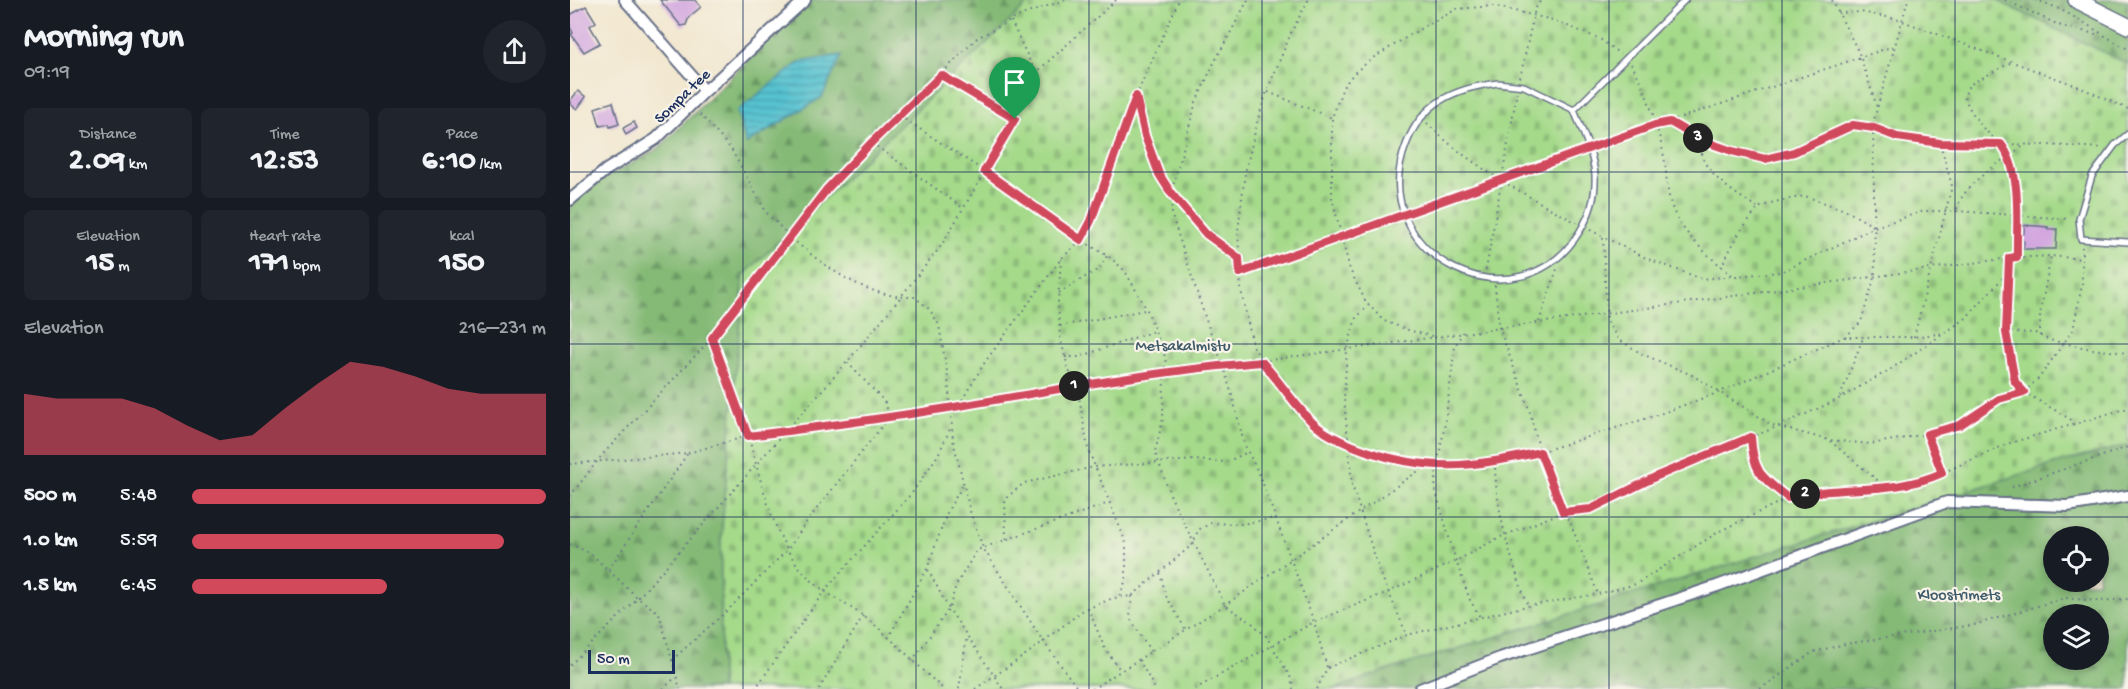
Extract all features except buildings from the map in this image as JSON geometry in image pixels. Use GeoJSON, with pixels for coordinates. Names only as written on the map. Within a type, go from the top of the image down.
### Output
{"type":"FeatureCollection","features":[{"type":"Feature","properties":{"kind":"main road"},"geometry":{"type":"LineString","coordinates":[[2076,0],[2128,26]]}},
{"type":"Feature","properties":{"kind":"street"},"geometry":{"type":"LineString","coordinates":[[625,0],[705,91]]}},
{"type":"Feature","properties":{"kind":"street","name":"Sompa tee"},"geometry":{"type":"LineString","coordinates":[[570,200],[606,170],[656,139],[805,0]]}},
{"type":"Feature","properties":{"kind":"street"},"geometry":{"type":"LineString","coordinates":[[1420,689],[1500,658],[1717,586],[1947,502],[2067,506],[2128,496]]}},
{"type":"Feature","properties":{"kind":"lane"},"geometry":{"type":"LineString","coordinates":[[1574,110],[1685,0]]}},
{"type":"Feature","properties":{"kind":"lane"},"geometry":{"type":"LineString","coordinates":[[1498,82],[1519,86],[1574,110],[1589,149],[1595,176],[1593,199],[1583,226],[1575,241],[1564,252],[1539,270],[1518,277],[1485,278],[1451,268],[1432,255],[1414,235],[1405,214],[1398,185],[1401,158],[1410,134],[1422,118],[1447,96],[1471,86],[1498,82]]}},
{"type":"Feature","properties":{"kind":"lane"},"geometry":{"type":"LineString","coordinates":[[2128,134],[2112,148],[2092,176],[2079,219],[2081,239],[2128,242]]}},
{"type":"Feature","properties":{"kind":"path"},"geometry":{"type":"LineString","coordinates":[[570,496],[597,461],[712,338],[827,189],[872,142],[977,38],[1011,21],[1065,0]]}},
{"type":"Feature","properties":{"kind":"path"},"geometry":{"type":"LineString","coordinates":[[570,665],[638,598],[847,362],[941,246],[1015,119],[1040,69],[1116,0]]}},
{"type":"Feature","properties":{"kind":"path"},"geometry":{"type":"LineString","coordinates":[[958,406],[985,362],[1061,259],[1081,240],[1091,221],[1136,96],[1179,0]]}},
{"type":"Feature","properties":{"kind":"path"},"geometry":{"type":"LineString","coordinates":[[1248,0],[1196,102],[1171,193],[1172,216],[1223,365],[1244,444],[1260,476],[1314,622],[1327,668],[1317,689]]}},
{"type":"Feature","properties":{"kind":"path"},"geometry":{"type":"LineString","coordinates":[[1308,0],[1291,33],[1267,91],[1245,173],[1238,231],[1240,290],[1253,346],[1262,362],[1314,423],[1348,445],[1389,459],[1437,467],[1495,462],[1540,452],[1654,416],[1720,392],[1844,337],[1861,322],[1875,276],[1874,128],[1877,108],[1908,0]]}},
{"type":"Feature","properties":{"kind":"path"},"geometry":{"type":"LineString","coordinates":[[1485,278],[1500,180],[1535,9],[1541,0]]}},
{"type":"Feature","properties":{"kind":"path"},"geometry":{"type":"LineString","coordinates":[[1832,0],[1861,57],[1877,108]]}},
{"type":"Feature","properties":{"kind":"path"},"geometry":{"type":"LineString","coordinates":[[2005,0],[2061,26],[2102,36]]}},
{"type":"Feature","properties":{"kind":"path"},"geometry":{"type":"LineString","coordinates":[[2035,0],[2064,12],[2128,49]]}},
{"type":"Feature","properties":{"kind":"path"},"geometry":{"type":"LineString","coordinates":[[1838,13],[1862,12],[1901,21],[2077,86],[2128,109]]}},
{"type":"Feature","properties":{"kind":"path"},"geometry":{"type":"LineString","coordinates":[[1011,21],[1037,76]]}},
{"type":"Feature","properties":{"kind":"path"},"geometry":{"type":"LineString","coordinates":[[1240,273],[1655,125],[1670,122],[1894,46]]}},
{"type":"Feature","properties":{"kind":"path"},"geometry":{"type":"LineString","coordinates":[[1626,58],[1635,70],[1661,138],[1669,200],[1675,215],[1692,238],[1733,276]]}},
{"type":"Feature","properties":{"kind":"path"},"geometry":{"type":"LineString","coordinates":[[2010,63],[1969,85],[1965,97],[1982,127],[2001,144],[2014,169],[2017,257]]}},
{"type":"Feature","properties":{"kind":"path"},"geometry":{"type":"LineString","coordinates":[[941,75],[1015,119]]}},
{"type":"Feature","properties":{"kind":"path"},"geometry":{"type":"LineString","coordinates":[[1267,91],[1332,118]]}},
{"type":"Feature","properties":{"kind":"path"},"geometry":{"type":"LineString","coordinates":[[1136,96],[1145,136],[1159,174],[1171,193],[1206,234],[1239,258]]}},
{"type":"Feature","properties":{"kind":"path"},"geometry":{"type":"LineString","coordinates":[[692,105],[730,148],[766,212],[790,237],[848,280],[876,292],[899,298],[915,297],[930,310],[939,325],[948,378],[951,428],[963,485],[983,548],[1042,641],[1078,689]]}},
{"type":"Feature","properties":{"kind":"path"},"geometry":{"type":"LineString","coordinates":[[900,116],[984,171],[1107,256],[1125,271],[1147,310],[1166,359],[1163,419],[1155,452],[1171,497],[1225,605],[1252,623],[1266,636],[1292,680],[1293,689]]}},
{"type":"Feature","properties":{"kind":"path"},"geometry":{"type":"LineString","coordinates":[[1422,118],[1444,141],[1500,180],[1603,238],[1648,259],[1702,279],[1781,272],[1875,227],[1924,211],[2079,219]]}},
{"type":"Feature","properties":{"kind":"path"},"geometry":{"type":"LineString","coordinates":[[1670,122],[1707,142],[1765,159],[1794,152],[1853,125],[1874,128],[1897,137],[1940,143],[2112,148]]}},
{"type":"Feature","properties":{"kind":"path"},"geometry":{"type":"LineString","coordinates":[[872,142],[963,208]]}},
{"type":"Feature","properties":{"kind":"path"},"geometry":{"type":"LineString","coordinates":[[1707,142],[1702,147],[1706,165],[1727,188],[1758,208]]}},
{"type":"Feature","properties":{"kind":"path"},"geometry":{"type":"LineString","coordinates":[[1914,337],[1952,186],[1940,143]]}},
{"type":"Feature","properties":{"kind":"path"},"geometry":{"type":"LineString","coordinates":[[1957,211],[1964,193],[2025,144]]}},
{"type":"Feature","properties":{"kind":"path"},"geometry":{"type":"LineString","coordinates":[[1721,267],[1739,233],[1758,208],[1774,202],[1805,196],[1845,210],[1875,227]]}},
{"type":"Feature","properties":{"kind":"path"},"geometry":{"type":"LineString","coordinates":[[1603,238],[1607,321],[1618,339],[1642,354],[1692,375],[1772,425],[1829,440],[1871,444],[1927,434],[1960,425],[1999,399],[2024,392],[2039,378],[2073,330],[2082,285],[2081,239]]}},
{"type":"Feature","properties":{"kind":"path"},"geometry":{"type":"LineString","coordinates":[[1539,322],[1564,252]]}},
{"type":"Feature","properties":{"kind":"path"},"geometry":{"type":"LineString","coordinates":[[1059,293],[1100,268],[1107,256]]}},
{"type":"Feature","properties":{"kind":"path"},"geometry":{"type":"LineString","coordinates":[[2040,336],[2040,315],[2051,256]]}},
{"type":"Feature","properties":{"kind":"path"},"geometry":{"type":"LineString","coordinates":[[570,464],[688,453],[748,436],[949,408],[1077,385],[1223,365],[1262,362],[1932,268],[2017,257],[2051,256],[2082,259]]}},
{"type":"Feature","properties":{"kind":"path"},"geometry":{"type":"LineString","coordinates":[[2009,258],[2006,332],[2015,382],[2024,392],[2076,423]]}},
{"type":"Feature","properties":{"kind":"path"},"geometry":{"type":"LineString","coordinates":[[1061,259],[1060,337],[1069,371],[1077,385],[1088,449],[1126,543],[1126,580],[1119,597]]}},
{"type":"Feature","properties":{"kind":"path"},"geometry":{"type":"LineString","coordinates":[[1195,689],[1314,622],[1388,592],[1506,535],[1563,512],[1591,509],[1657,476],[1779,426],[1839,398],[1891,369],[1965,319],[2008,271]]}},
{"type":"Feature","properties":{"kind":"path"},"geometry":{"type":"LineString","coordinates":[[1495,279],[1499,327],[1529,409],[1540,452],[1599,594]]}},
{"type":"Feature","properties":{"kind":"path"},"geometry":{"type":"LineString","coordinates":[[1369,305],[1356,318],[1347,349],[1344,399],[1352,485],[1379,570],[1407,635]]}},
{"type":"Feature","properties":{"kind":"path"},"geometry":{"type":"LineString","coordinates":[[1060,326],[1147,310]]}},
{"type":"Feature","properties":{"kind":"path"},"geometry":{"type":"LineString","coordinates":[[1065,357],[1079,357],[1155,330]]}},
{"type":"Feature","properties":{"kind":"path"},"geometry":{"type":"LineString","coordinates":[[1463,332],[1455,346],[1437,467],[1436,489],[1456,561],[1470,600],[1480,617]]}},
{"type":"Feature","properties":{"kind":"path"},"geometry":{"type":"LineString","coordinates":[[2006,332],[2035,333],[2065,344],[2091,350],[2128,352]]}},
{"type":"Feature","properties":{"kind":"path"},"geometry":{"type":"LineString","coordinates":[[1844,337],[1914,337],[1946,333]]}},
{"type":"Feature","properties":{"kind":"path"},"geometry":{"type":"LineString","coordinates":[[712,338],[748,436],[764,493],[788,549],[806,575],[863,616],[943,689]]}},
{"type":"Feature","properties":{"kind":"path"},"geometry":{"type":"LineString","coordinates":[[1839,398],[1863,338]]}},
{"type":"Feature","properties":{"kind":"path"},"geometry":{"type":"LineString","coordinates":[[847,362],[884,402],[890,416]]}},
{"type":"Feature","properties":{"kind":"path"},"geometry":{"type":"LineString","coordinates":[[1327,668],[1407,635],[1527,606],[1599,594],[1636,584],[1720,531],[1788,498],[1809,493],[1888,489],[1942,473],[2007,444],[2128,408]]}},
{"type":"Feature","properties":{"kind":"path"},"geometry":{"type":"LineString","coordinates":[[672,660],[731,607],[788,549],[890,416]]}},
{"type":"Feature","properties":{"kind":"path"},"geometry":{"type":"LineString","coordinates":[[755,689],[825,590],[912,493],[938,455],[951,428]]}},
{"type":"Feature","properties":{"kind":"path"},"geometry":{"type":"LineString","coordinates":[[1927,434],[1942,473]]}},
{"type":"Feature","properties":{"kind":"path"},"geometry":{"type":"LineString","coordinates":[[1751,437],[1753,458],[1759,471],[1768,482],[1788,498]]}},
{"type":"Feature","properties":{"kind":"path"},"geometry":{"type":"LineString","coordinates":[[1829,440],[1888,489]]}},
{"type":"Feature","properties":{"kind":"path"},"geometry":{"type":"LineString","coordinates":[[2013,488],[2128,447]]}},
{"type":"Feature","properties":{"kind":"path"},"geometry":{"type":"LineString","coordinates":[[1006,539],[1005,499],[1024,483],[1094,467],[1195,460],[1226,462],[1248,452]]}},
{"type":"Feature","properties":{"kind":"path"},"geometry":{"type":"LineString","coordinates":[[608,570],[688,453]]}},
{"type":"Feature","properties":{"kind":"path"},"geometry":{"type":"LineString","coordinates":[[1495,462],[1495,487],[1506,535],[1527,606]]}},
{"type":"Feature","properties":{"kind":"path"},"geometry":{"type":"LineString","coordinates":[[1092,689],[1225,605],[1427,465]]}},
{"type":"Feature","properties":{"kind":"path"},"geometry":{"type":"LineString","coordinates":[[888,639],[927,569],[948,510],[963,485]]}},
{"type":"Feature","properties":{"kind":"path"},"geometry":{"type":"LineString","coordinates":[[912,661],[949,609],[956,585],[977,550],[1109,503]]}},
{"type":"Feature","properties":{"kind":"path"},"geometry":{"type":"LineString","coordinates":[[975,689],[1082,611],[1119,597],[1132,596],[1193,544],[1198,530],[1210,523],[1241,524],[1275,518]]}},
{"type":"Feature","properties":{"kind":"path"},"geometry":{"type":"LineString","coordinates":[[570,544],[590,553],[638,598],[659,613],[680,689]]}},
{"type":"Feature","properties":{"kind":"path"},"geometry":{"type":"LineString","coordinates":[[927,569],[949,609],[1003,689]]}},
{"type":"Feature","properties":{"kind":"path"},"geometry":{"type":"LineString","coordinates":[[1160,573],[1166,596],[1186,630]]}},
{"type":"Feature","properties":{"kind":"path"},"geometry":{"type":"LineString","coordinates":[[1132,596],[1130,618],[1151,652]]}},
{"type":"Feature","properties":{"kind":"path"},"geometry":{"type":"LineString","coordinates":[[1760,689],[1813,652],[1824,649],[1974,625],[2064,598],[2097,601],[2128,599]]}},
{"type":"Feature","properties":{"kind":"path"},"geometry":{"type":"LineString","coordinates":[[1088,609],[1105,649],[1120,671]]}},
{"type":"Feature","properties":{"kind":"path"},"geometry":{"type":"LineString","coordinates":[[819,689],[863,616]]}},
{"type":"Feature","properties":{"kind":"path"},"geometry":{"type":"LineString","coordinates":[[959,689],[967,636]]}},
{"type":"Feature","properties":{"kind":"path"},"geometry":{"type":"LineString","coordinates":[[1139,660],[1155,689]]}},
{"type":"Feature","properties":{"kind":"path"},"geometry":{"type":"LineString","coordinates":[[663,689],[676,677]]}},
{"type":"Feature","properties":{"kind":"green space"},"geometry":{"type":"Polygon","coordinates":[[[813,0],[1032,0],[744,275],[721,540],[721,689],[570,689],[570,205],[597,182],[658,149],[775,33],[813,0]]]}},
{"type":"Feature","properties":{"kind":"green space","name":"Metsakalmistu"},"geometry":{"type":"Polygon","coordinates":[[[1032,0],[1996,0],[2128,64],[2128,445],[2054,464],[1385,671],[1334,689],[721,689],[721,540],[744,275],[1032,0]]]}},
{"type":"Feature","properties":{"kind":"green space"},"geometry":{"type":"Polygon","coordinates":[[[1996,0],[2128,0],[2128,64],[1996,0]]]}},
{"type":"Feature","properties":{"kind":"green space","name":"Kloostrimets"},"geometry":{"type":"Polygon","coordinates":[[[2128,445],[2128,689],[1334,689],[1385,671],[2054,464],[2128,445]]]}},
{"type":"Feature","properties":{"kind":"water"},"geometry":{"type":"Polygon","coordinates":[[[842,55],[822,97],[746,144],[737,111],[800,62],[842,55]]]}},
{"type":"Feature","properties":{"kind":"route"},"geometry":{"type":"LineString","coordinates":[[941,75],[1015,119],[984,171],[1081,240],[1091,221],[1136,96],[1145,136],[1159,174],[1171,193],[1206,234],[1239,258],[1240,273],[1655,125],[1670,122],[1701,140],[1765,159],[1794,152],[1853,125],[1874,128],[1897,137],[1940,143],[2001,144],[2014,169],[2016,188],[2017,257],[2009,258],[2006,332],[2015,382],[2024,392],[1999,399],[1960,425],[1927,434],[1942,473],[1888,489],[1809,493],[1788,498],[1768,482],[1759,471],[1753,458],[1751,437],[1657,476],[1591,509],[1563,512],[1540,452],[1489,463],[1437,467],[1389,459],[1348,445],[1314,423],[1262,362],[1223,365],[1077,385],[949,408],[748,436],[743,418],[724,376],[712,338],[753,288],[827,189],[941,75]]}}]}
